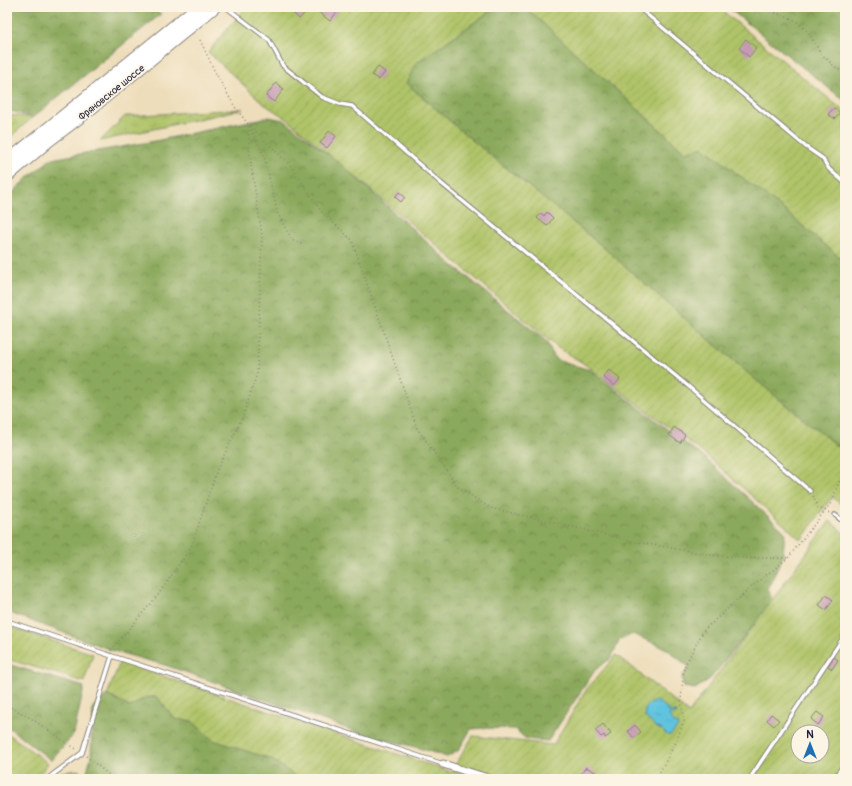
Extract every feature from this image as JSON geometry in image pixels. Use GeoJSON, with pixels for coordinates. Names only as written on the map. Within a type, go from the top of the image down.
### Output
{"type":"FeatureCollection","features":[{"type":"Feature","properties":{"kind":"main road","name":"Фряновское шоссе"},"geometry":{"type":"LineString","coordinates":[[7,162],[198,7]]}},
{"type":"Feature","properties":{"kind":"main road","name":"Фряновское шоссе"},"geometry":{"type":"LineString","coordinates":[[7,176],[214,7]]}},
{"type":"Feature","properties":{"kind":"street"},"geometry":{"type":"LineString","coordinates":[[443,764],[491,779]]}},
{"type":"Feature","properties":{"kind":"street"},"geometry":{"type":"LineString","coordinates":[[836,779],[845,766]]}},
{"type":"Feature","properties":{"kind":"lane"},"geometry":{"type":"LineString","coordinates":[[226,7],[269,40],[283,66],[322,97],[340,104],[352,106],[442,184],[688,386],[810,491]]}},
{"type":"Feature","properties":{"kind":"lane"},"geometry":{"type":"LineString","coordinates":[[638,7],[806,147],[822,158],[829,169],[845,183]]}},
{"type":"Feature","properties":{"kind":"lane"},"geometry":{"type":"LineString","coordinates":[[835,515],[845,523]]}},
{"type":"Feature","properties":{"kind":"lane"},"geometry":{"type":"LineString","coordinates":[[7,621],[443,764]]}},
{"type":"Feature","properties":{"kind":"lane"},"geometry":{"type":"LineString","coordinates":[[752,775],[845,635]]}},
{"type":"Feature","properties":{"kind":"lane"},"geometry":{"type":"LineString","coordinates":[[47,779],[82,753],[110,655]]}},
{"type":"Feature","properties":{"kind":"path"},"geometry":{"type":"LineString","coordinates":[[760,7],[795,20],[808,32],[822,55],[832,65],[845,74]]}},
{"type":"Feature","properties":{"kind":"path"},"geometry":{"type":"LineString","coordinates":[[839,7],[845,18]]}},
{"type":"Feature","properties":{"kind":"path"},"geometry":{"type":"LineString","coordinates":[[200,40],[216,74],[235,107],[248,124],[291,166],[321,210],[352,240],[417,428],[458,487],[490,508],[631,542],[712,555],[750,558],[788,558]]}},
{"type":"Feature","properties":{"kind":"path"},"geometry":{"type":"LineString","coordinates":[[248,124],[264,156],[278,214],[292,240],[304,245]]}},
{"type":"Feature","properties":{"kind":"path"},"geometry":{"type":"LineString","coordinates":[[110,655],[158,595],[191,547],[217,470],[243,416],[257,374],[262,235],[250,158],[248,124]]}},
{"type":"Feature","properties":{"kind":"path"},"geometry":{"type":"LineString","coordinates":[[656,779],[676,742],[684,721],[681,700],[684,667],[704,630],[754,585],[788,558],[831,503],[845,466]]}},
{"type":"Feature","properties":{"kind":"path"},"geometry":{"type":"LineString","coordinates":[[810,491],[818,508],[835,515]]}},
{"type":"Feature","properties":{"kind":"path"},"geometry":{"type":"LineString","coordinates":[[7,706],[24,713],[82,753],[114,779]]}},
{"type":"Feature","properties":{"kind":"green space"},"geometry":{"type":"Polygon","coordinates":[[[7,7],[152,7],[161,14],[33,117],[7,110],[7,7]]]}},
{"type":"Feature","properties":{"kind":"green space"},"geometry":{"type":"Polygon","coordinates":[[[246,7],[496,7],[416,63],[406,83],[467,136],[603,247],[751,376],[838,447],[845,433],[845,507],[832,497],[801,540],[707,456],[583,363],[558,348],[287,119],[264,104],[208,52],[246,7]]]}},
{"type":"Feature","properties":{"kind":"green space"},"geometry":{"type":"Polygon","coordinates":[[[496,7],[525,7],[685,152],[703,147],[783,209],[845,262],[845,414],[840,416],[845,432],[838,447],[751,376],[603,247],[467,136],[406,83],[416,63],[496,7]]]}},
{"type":"Feature","properties":{"kind":"green space"},"geometry":{"type":"Polygon","coordinates":[[[525,7],[718,7],[845,112],[845,262],[783,209],[703,147],[685,152],[525,7]]]}},
{"type":"Feature","properties":{"kind":"green space"},"geometry":{"type":"Polygon","coordinates":[[[727,7],[845,7],[845,101],[727,7]]]}},
{"type":"Feature","properties":{"kind":"green space"},"geometry":{"type":"Polygon","coordinates":[[[243,109],[100,141],[125,116],[243,109]]]}},
{"type":"Feature","properties":{"kind":"green space"},"geometry":{"type":"Polygon","coordinates":[[[7,115],[33,117],[7,140],[7,115]]]}},
{"type":"Feature","properties":{"kind":"green space"},"geometry":{"type":"Polygon","coordinates":[[[269,117],[284,120],[342,165],[450,263],[546,341],[556,360],[590,370],[706,459],[785,532],[783,556],[768,589],[773,601],[710,679],[695,689],[684,687],[682,677],[689,667],[667,649],[633,634],[620,639],[611,658],[595,670],[548,741],[526,739],[515,729],[471,729],[458,751],[447,757],[419,748],[363,734],[168,666],[114,651],[7,612],[7,199],[25,180],[51,159],[150,142],[269,117]]]}},
{"type":"Feature","properties":{"kind":"green space"},"geometry":{"type":"Polygon","coordinates":[[[830,521],[845,534],[845,779],[299,779],[271,759],[213,740],[192,721],[175,719],[157,697],[147,697],[130,707],[107,695],[120,662],[451,772],[473,736],[553,745],[586,690],[616,655],[689,713],[830,521]]]}},
{"type":"Feature","properties":{"kind":"green space"},"geometry":{"type":"Polygon","coordinates":[[[7,626],[93,654],[84,682],[7,659],[7,626]]]}},
{"type":"Feature","properties":{"kind":"green space"},"geometry":{"type":"Polygon","coordinates":[[[7,664],[84,687],[74,734],[51,760],[7,726],[7,664]]]}},
{"type":"Feature","properties":{"kind":"green space"},"geometry":{"type":"Polygon","coordinates":[[[107,695],[130,707],[147,697],[157,697],[175,719],[192,721],[213,740],[271,759],[299,779],[88,779],[86,776],[91,755],[93,707],[107,695]]]}},
{"type":"Feature","properties":{"kind":"green space"},"geometry":{"type":"Polygon","coordinates":[[[7,733],[48,763],[37,779],[7,779],[7,733]]]}},
{"type":"Feature","properties":{"kind":"green space"},"geometry":{"type":"Polygon","coordinates":[[[78,770],[88,779],[57,779],[61,772],[78,770]]]}},
{"type":"Feature","properties":{"kind":"water"},"geometry":{"type":"Polygon","coordinates":[[[657,701],[667,708],[669,712],[677,713],[669,715],[673,722],[679,725],[671,735],[667,735],[645,717],[646,715],[644,712],[648,706],[652,702],[657,701]]]}},
{"type":"Feature","properties":{"kind":"building"},"geometry":{"type":"Polygon","coordinates":[[[296,7],[310,7],[299,19],[292,12],[296,7]]]}},
{"type":"Feature","properties":{"kind":"building"},"geometry":{"type":"Polygon","coordinates":[[[312,7],[341,7],[330,21],[312,7]]]}},
{"type":"Feature","properties":{"kind":"building"},"geometry":{"type":"Polygon","coordinates":[[[746,39],[756,48],[749,57],[739,48],[746,39]]]}},
{"type":"Feature","properties":{"kind":"building"},"geometry":{"type":"Polygon","coordinates":[[[378,67],[385,72],[379,80],[372,75],[378,67]]]}},
{"type":"Feature","properties":{"kind":"building"},"geometry":{"type":"Polygon","coordinates":[[[276,83],[284,89],[274,102],[266,96],[276,83]]]}},
{"type":"Feature","properties":{"kind":"building"},"geometry":{"type":"Polygon","coordinates":[[[834,108],[840,113],[835,119],[828,114],[834,108]]]}},
{"type":"Feature","properties":{"kind":"building"},"geometry":{"type":"Polygon","coordinates":[[[329,131],[336,136],[327,148],[320,143],[329,131]]]}},
{"type":"Feature","properties":{"kind":"building"},"geometry":{"type":"Polygon","coordinates":[[[399,192],[405,197],[401,202],[395,197],[399,192]]]}},
{"type":"Feature","properties":{"kind":"building"},"geometry":{"type":"Polygon","coordinates":[[[547,212],[553,218],[547,226],[537,218],[541,213],[544,216],[547,212]]]}},
{"type":"Feature","properties":{"kind":"building"},"geometry":{"type":"Polygon","coordinates":[[[609,370],[620,379],[614,386],[603,377],[609,370]]]}},
{"type":"Feature","properties":{"kind":"building"},"geometry":{"type":"Polygon","coordinates":[[[674,427],[685,435],[680,443],[669,435],[674,427]]]}},
{"type":"Feature","properties":{"kind":"building"},"geometry":{"type":"Polygon","coordinates":[[[826,595],[833,600],[826,610],[819,605],[826,595]]]}},
{"type":"Feature","properties":{"kind":"building"},"geometry":{"type":"Polygon","coordinates":[[[834,657],[838,660],[832,669],[828,666],[834,657]]]}},
{"type":"Feature","properties":{"kind":"building"},"geometry":{"type":"Polygon","coordinates":[[[817,712],[824,717],[819,724],[811,719],[817,712]]]}},
{"type":"Feature","properties":{"kind":"building"},"geometry":{"type":"Polygon","coordinates":[[[771,714],[779,720],[774,726],[767,720],[771,714]]]}},
{"type":"Feature","properties":{"kind":"building"},"geometry":{"type":"Polygon","coordinates":[[[603,724],[611,734],[605,738],[604,735],[601,737],[595,730],[603,724]]]}},
{"type":"Feature","properties":{"kind":"building"},"geometry":{"type":"Polygon","coordinates":[[[635,725],[641,732],[634,738],[628,731],[635,725]]]}},
{"type":"Feature","properties":{"kind":"building"},"geometry":{"type":"Polygon","coordinates":[[[586,767],[597,773],[593,779],[588,779],[581,774],[586,767]]]}}]}
